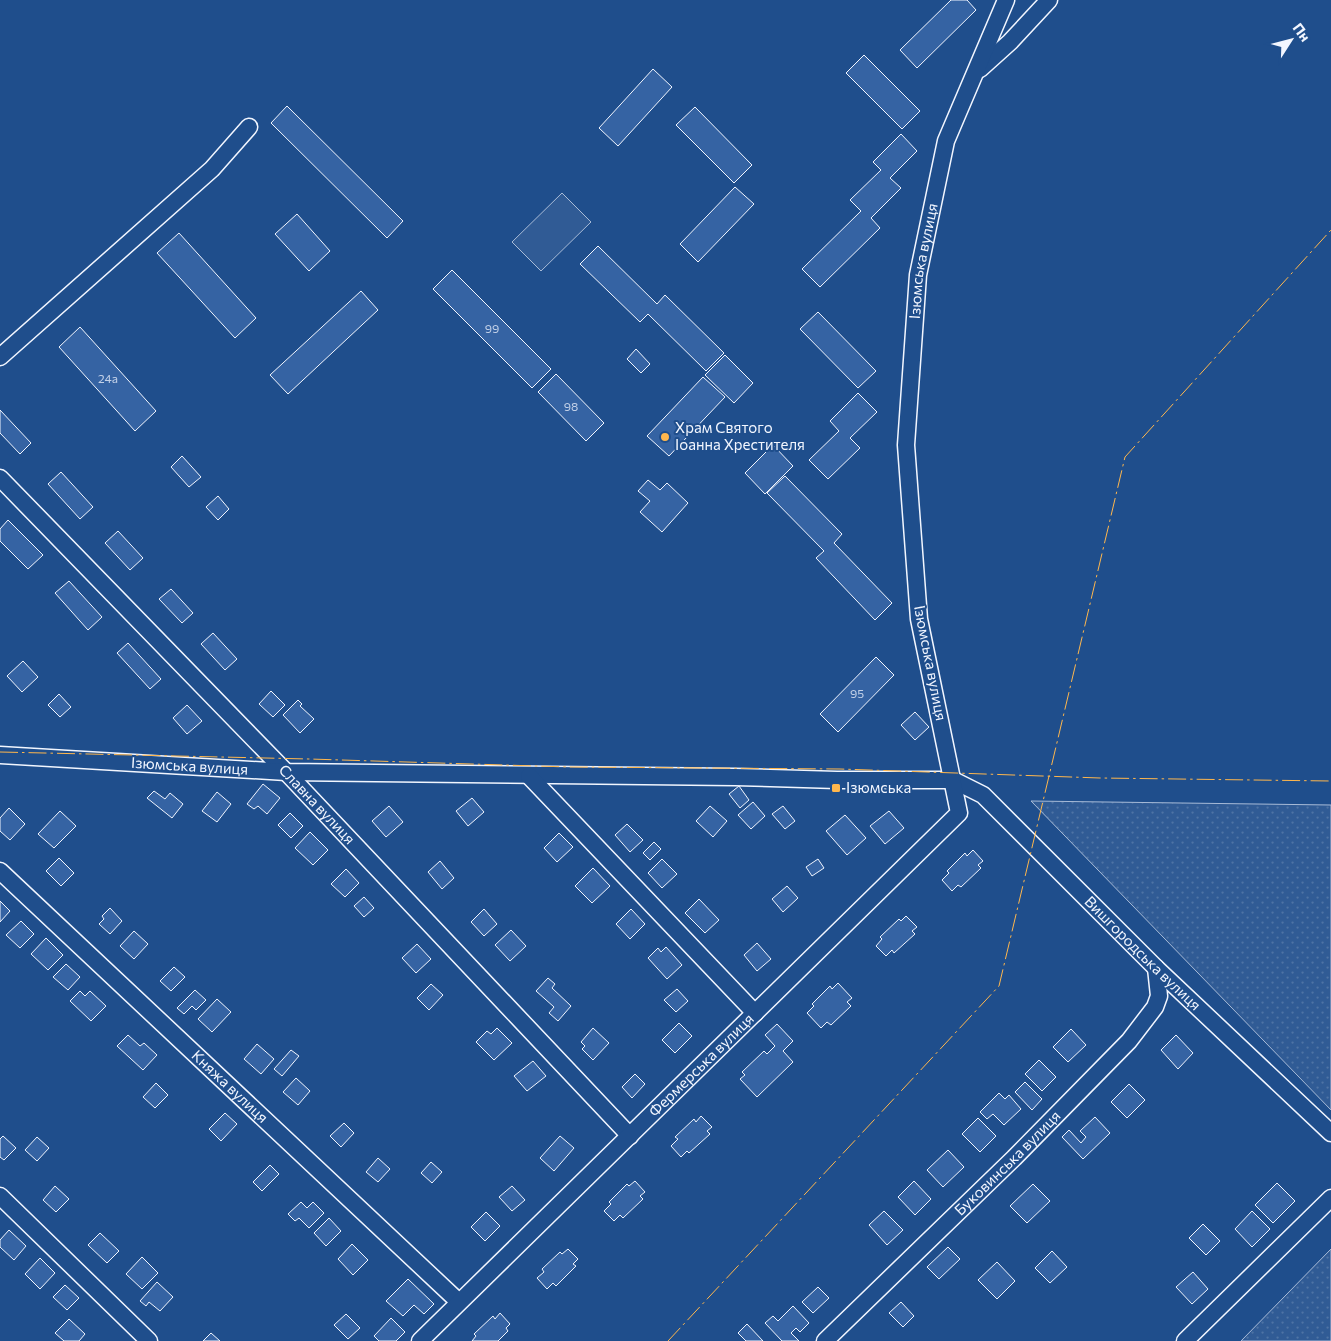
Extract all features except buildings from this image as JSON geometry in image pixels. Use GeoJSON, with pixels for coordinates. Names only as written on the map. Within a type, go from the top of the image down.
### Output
{"type":"FeatureCollection","features":[{"type":"Feature","properties":{"kind":"street","name":"Ізюмська вулиця"},"geometry":{"type":"LineString","coordinates":[[0,755],[286,772],[953,780],[919,619],[906,445],[918,275],[946,141],[1006,0]]}},
{"type":"Feature","properties":{"kind":"street","name":"Ізюмська вулиця"},"geometry":{"type":"LineString","coordinates":[[976,72],[1010,42],[1049,0]]}},
{"type":"Feature","properties":{"kind":"street"},"geometry":{"type":"LineString","coordinates":[[0,357],[212,169],[249,127]]}},
{"type":"Feature","properties":{"kind":"street","name":"Славна вулиця"},"geometry":{"type":"LineString","coordinates":[[0,478],[286,772],[630,1136]]}},
{"type":"Feature","properties":{"kind":"street"},"geometry":{"type":"LineString","coordinates":[[530,776],[755,1013]]}},
{"type":"Feature","properties":{"kind":"street","name":"Вишгородська вулиця"},"geometry":{"type":"LineString","coordinates":[[953,780],[983,795],[1156,968],[1331,1133]]}},
{"type":"Feature","properties":{"kind":"street","name":"Фермерська вулиця"},"geometry":{"type":"LineString","coordinates":[[420,1341],[959,812],[953,780]]}},
{"type":"Feature","properties":{"kind":"street","name":"Княжа вулиця"},"geometry":{"type":"LineString","coordinates":[[0,871],[459,1302]]}},
{"type":"Feature","properties":{"kind":"street","name":"Буковинська вулиця"},"geometry":{"type":"LineString","coordinates":[[825,1341],[1014,1158],[1129,1041],[1155,1007],[1159,996],[1156,968]]}},
{"type":"Feature","properties":{"kind":"street"},"geometry":{"type":"LineString","coordinates":[[0,1196],[150,1341]]}},
{"type":"Feature","properties":{"kind":"street"},"geometry":{"type":"LineString","coordinates":[[1185,1341],[1331,1198]]}},
{"type":"Feature","properties":{"kind":"shaded area"},"geometry":{"type":"Polygon","coordinates":[[[562,193],[591,222],[541,271],[512,242],[562,193]]]}},
{"type":"Feature","properties":{"kind":"shaded area"},"geometry":{"type":"Polygon","coordinates":[[[1031,801],[1331,805],[1331,1110],[1031,801]]]}},
{"type":"Feature","properties":{"kind":"shaded area"},"geometry":{"type":"Polygon","coordinates":[[[1331,1249],[1331,1341],[1241,1341],[1331,1249]]]}},
{"type":"Feature","properties":{"kind":"power"},"geometry":{"type":"LineString","coordinates":[[668,1341],[999,986],[1125,457],[1331,230]]}},
{"type":"Feature","properties":{"kind":"power"},"geometry":{"type":"LineString","coordinates":[[0,752],[569,767],[840,769],[1100,778],[1331,781]]}},
{"type":"Feature","properties":{"kind":"place","name":"Храм Святого Іоанна Хрестителя"},"geometry":{"type":"Point","coordinates":[665,437]}},
{"type":"Feature","properties":{"kind":"place","name":"Ізюмська"},"geometry":{"type":"Point","coordinates":[836,788]}}]}
